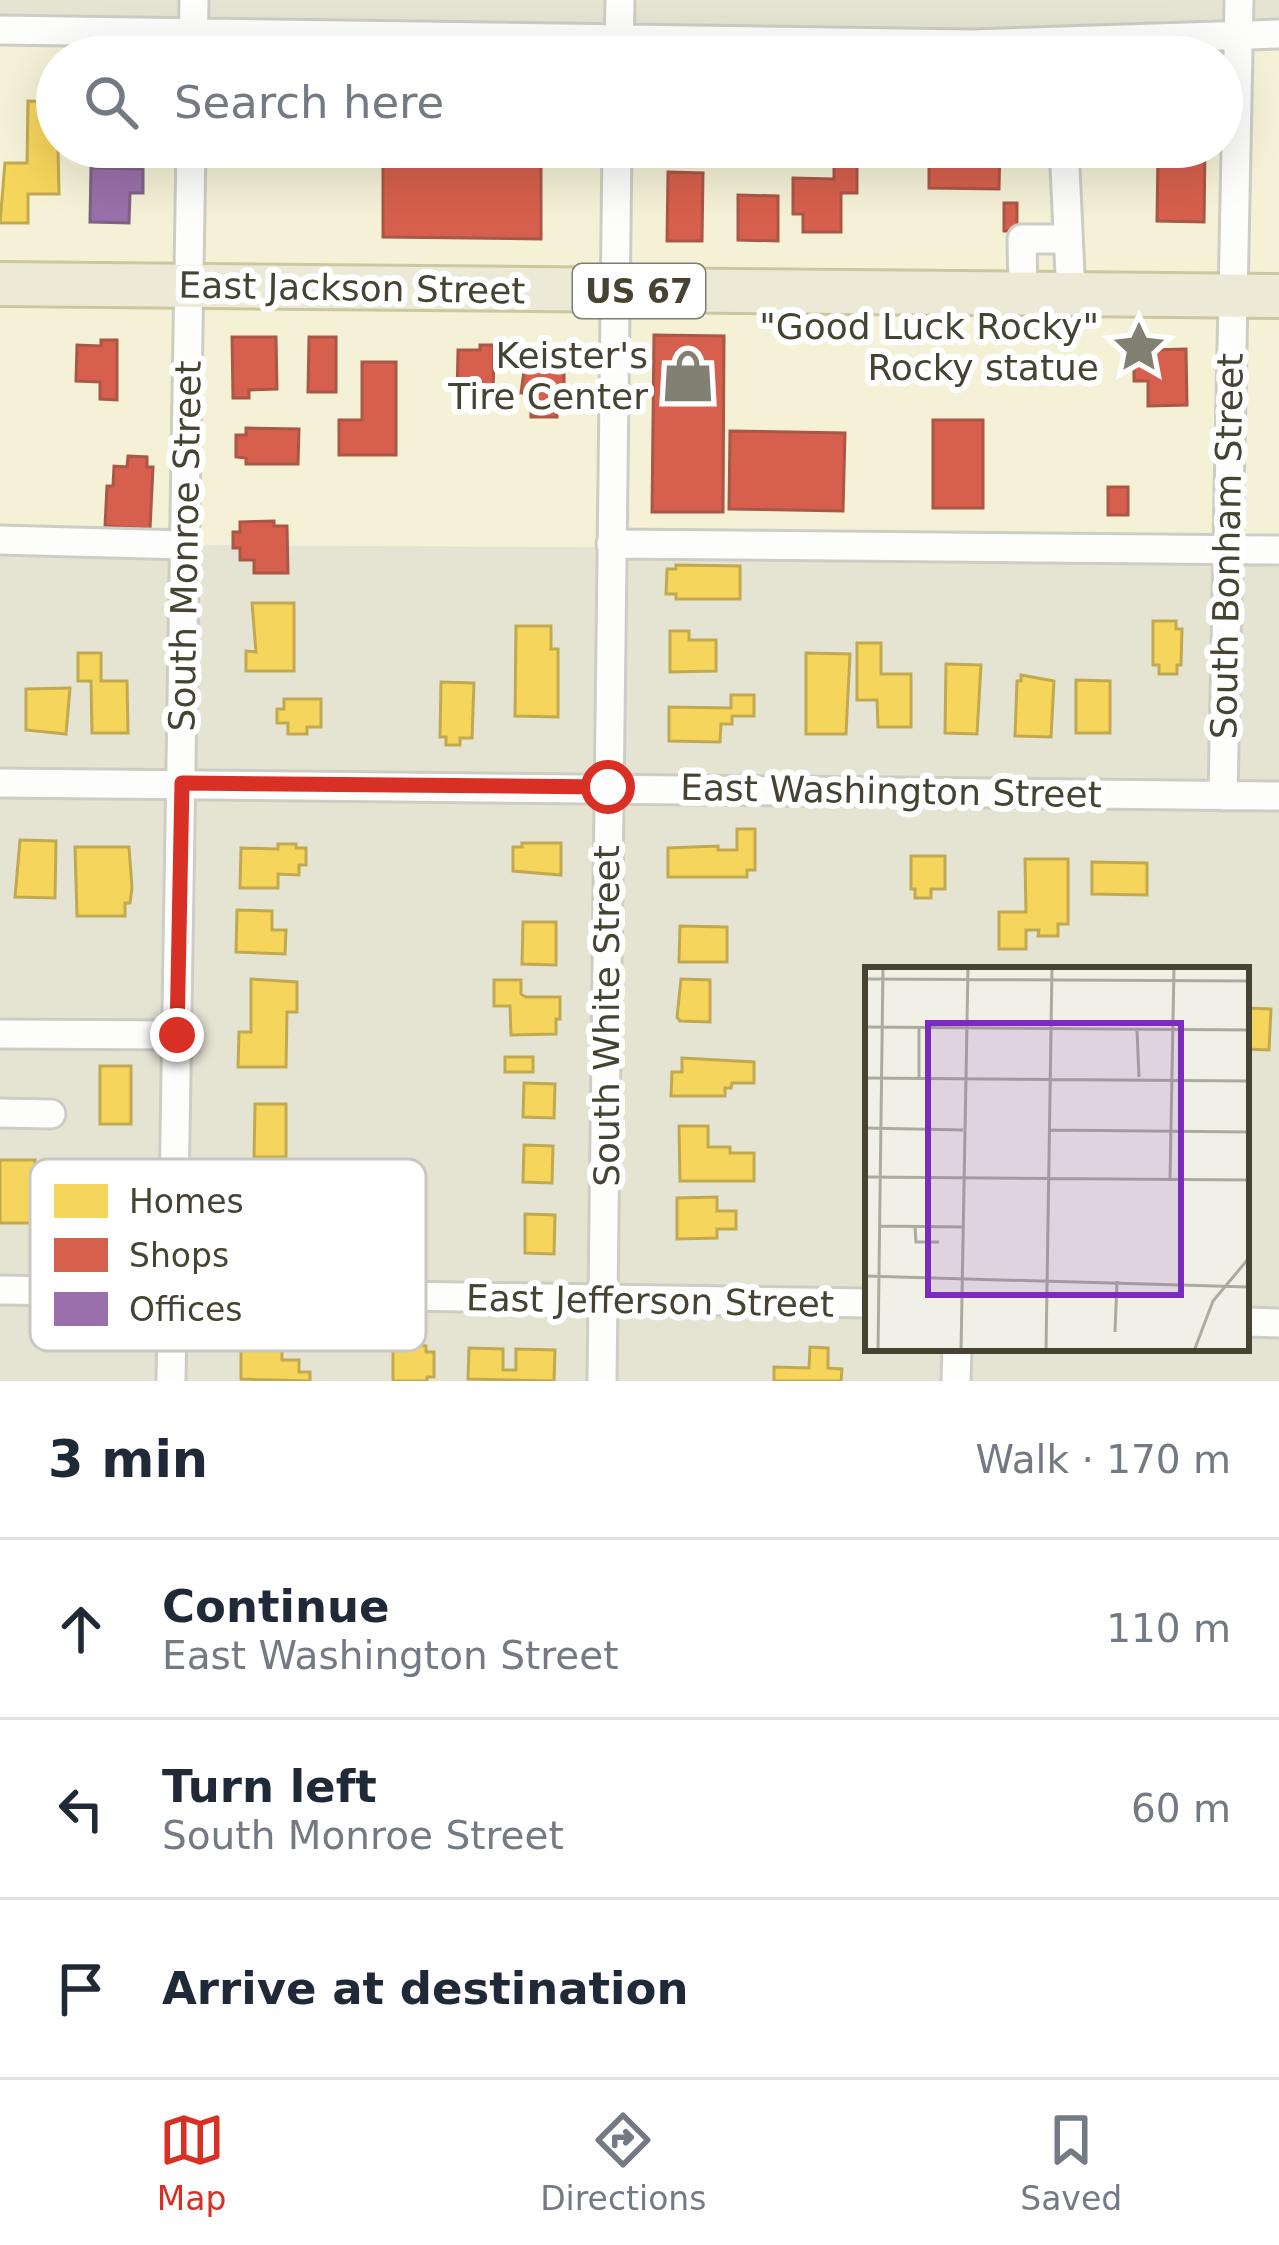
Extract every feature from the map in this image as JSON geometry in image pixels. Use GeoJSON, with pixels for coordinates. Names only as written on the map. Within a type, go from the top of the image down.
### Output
{"type":"FeatureCollection","features":[{"type":"Feature","properties":{"kind":"highway","name":"East Jackson Street"},"geometry":{"type":"LineString","coordinates":[[0,284],[1279,296]]}},
{"type":"Feature","properties":{"kind":"street"},"geometry":{"type":"LineString","coordinates":[[193,36],[194,0]]}},
{"type":"Feature","properties":{"kind":"street"},"geometry":{"type":"LineString","coordinates":[[619,36],[620,0]]}},
{"type":"Feature","properties":{"kind":"street","name":"South Bonham Street"},"geometry":{"type":"LineString","coordinates":[[1239,0],[1239,34]]}},
{"type":"Feature","properties":{"kind":"street"},"geometry":{"type":"LineString","coordinates":[[0,30],[72,36]]}},
{"type":"Feature","properties":{"kind":"street"},"geometry":{"type":"LineString","coordinates":[[1215,36],[1279,34]]}},
{"type":"Feature","properties":{"kind":"street","name":"South Monroe Street"},"geometry":{"type":"LineString","coordinates":[[175,1159],[191,168]]}},
{"type":"Feature","properties":{"kind":"street","name":"South White Street"},"geometry":{"type":"LineString","coordinates":[[602,1381],[617,168]]}},
{"type":"Feature","properties":{"kind":"street"},"geometry":{"type":"LineString","coordinates":[[1065,168],[1070,295]]}},
{"type":"Feature","properties":{"kind":"street","name":"South Bonham Street"},"geometry":{"type":"LineString","coordinates":[[1223,796],[1235,168]]}},
{"type":"Feature","properties":{"kind":"street"},"geometry":{"type":"LineString","coordinates":[[1023,294],[1022,239],[1068,239]]}},
{"type":"Feature","properties":{"kind":"street"},"geometry":{"type":"LineString","coordinates":[[0,541],[185,545]]}},
{"type":"Feature","properties":{"kind":"street"},"geometry":{"type":"LineString","coordinates":[[611,544],[1279,550]]}},
{"type":"Feature","properties":{"kind":"street","name":"East Washington Street"},"geometry":{"type":"LineString","coordinates":[[0,783],[1279,796]]}},
{"type":"Feature","properties":{"kind":"street"},"geometry":{"type":"LineString","coordinates":[[0,1034],[177,1035]]}},
{"type":"Feature","properties":{"kind":"street"},"geometry":{"type":"LineString","coordinates":[[0,1113],[51,1114]]}},
{"type":"Feature","properties":{"kind":"street","name":"East Jefferson Street"},"geometry":{"type":"LineString","coordinates":[[0,1290],[30,1291]]}},
{"type":"Feature","properties":{"kind":"street","name":"East Jefferson Street"},"geometry":{"type":"LineString","coordinates":[[426,1297],[865,1304]]}},
{"type":"Feature","properties":{"kind":"street"},"geometry":{"type":"LineString","coordinates":[[1249,1322],[1279,1324]]}},
{"type":"Feature","properties":{"kind":"street","name":"South Monroe Street"},"geometry":{"type":"LineString","coordinates":[[171,1351],[171,1381]]}},
{"type":"Feature","properties":{"kind":"street"},"geometry":{"type":"LineString","coordinates":[[956,1381],[957,1351]]}},
{"type":"Feature","properties":{"kind":"shaded area"},"geometry":{"type":"Polygon","coordinates":[[[0,0],[1279,0],[1279,34],[0,30],[0,0]]]}},
{"type":"Feature","properties":{"kind":"shaded area"},"geometry":{"type":"Polygon","coordinates":[[[0,30],[1279,34],[1279,550],[0,540],[0,30]]]}},
{"type":"Feature","properties":{"kind":"shaded area"},"geometry":{"type":"Polygon","coordinates":[[[0,540],[1279,550],[1279,1381],[0,1381],[0,540]]]}},
{"type":"Feature","properties":{"kind":"building: Homes"},"geometry":{"type":"Polygon","coordinates":[[[28,101],[36,101],[36,168],[58,168],[59,194],[28,194],[28,223],[0,223],[5,163],[27,163],[28,101]]]}},
{"type":"Feature","properties":{"kind":"building: Homes"},"geometry":{"type":"Polygon","coordinates":[[[676,565],[740,566],[740,599],[676,599],[676,594],[666,594],[667,569],[676,569],[676,565]]]}},
{"type":"Feature","properties":{"kind":"building: Homes"},"geometry":{"type":"Polygon","coordinates":[[[252,603],[294,603],[294,671],[246,671],[246,651],[256,652],[252,603]]]}},
{"type":"Feature","properties":{"kind":"building: Homes"},"geometry":{"type":"Polygon","coordinates":[[[1153,621],[1176,621],[1176,629],[1182,629],[1177,674],[1159,674],[1159,665],[1153,665],[1153,621]]]}},
{"type":"Feature","properties":{"kind":"building: Homes"},"geometry":{"type":"Polygon","coordinates":[[[516,626],[551,626],[551,649],[558,649],[558,717],[515,716],[516,626]]]}},
{"type":"Feature","properties":{"kind":"building: Homes"},"geometry":{"type":"Polygon","coordinates":[[[670,631],[689,631],[689,640],[716,640],[716,671],[670,672],[670,631]]]}},
{"type":"Feature","properties":{"kind":"building: Homes"},"geometry":{"type":"Polygon","coordinates":[[[857,643],[881,643],[881,674],[911,674],[911,727],[878,727],[877,700],[857,700],[857,643]]]}},
{"type":"Feature","properties":{"kind":"building: Homes"},"geometry":{"type":"Polygon","coordinates":[[[78,653],[101,653],[101,681],[127,681],[128,733],[92,733],[91,681],[78,681],[78,653]]]}},
{"type":"Feature","properties":{"kind":"building: Homes"},"geometry":{"type":"Polygon","coordinates":[[[806,653],[850,654],[846,734],[806,734],[806,653]]]}},
{"type":"Feature","properties":{"kind":"building: Homes"},"geometry":{"type":"Polygon","coordinates":[[[946,664],[981,665],[977,734],[945,733],[946,664]]]}},
{"type":"Feature","properties":{"kind":"building: Homes"},"geometry":{"type":"Polygon","coordinates":[[[1021,675],[1054,681],[1051,737],[1015,736],[1021,675]]]}},
{"type":"Feature","properties":{"kind":"building: Homes"},"geometry":{"type":"Polygon","coordinates":[[[1076,680],[1110,681],[1110,733],[1076,733],[1076,680]]]}},
{"type":"Feature","properties":{"kind":"building: Homes"},"geometry":{"type":"Polygon","coordinates":[[[441,682],[474,683],[472,738],[460,738],[460,745],[446,745],[446,737],[440,737],[441,682]]]}},
{"type":"Feature","properties":{"kind":"building: Homes"},"geometry":{"type":"Polygon","coordinates":[[[70,688],[66,734],[26,730],[26,689],[70,688]]]}},
{"type":"Feature","properties":{"kind":"building: Homes"},"geometry":{"type":"Polygon","coordinates":[[[731,695],[754,695],[754,716],[732,716],[732,724],[721,724],[720,742],[669,741],[669,707],[731,708],[731,695]]]}},
{"type":"Feature","properties":{"kind":"building: Homes"},"geometry":{"type":"Polygon","coordinates":[[[284,699],[321,699],[321,727],[307,727],[307,734],[288,734],[288,723],[277,723],[277,709],[284,709],[284,699]]]}},
{"type":"Feature","properties":{"kind":"building: Homes"},"geometry":{"type":"Polygon","coordinates":[[[737,829],[755,829],[755,870],[747,870],[747,877],[668,877],[668,848],[737,850],[737,829]]]}},
{"type":"Feature","properties":{"kind":"building: Homes"},"geometry":{"type":"Polygon","coordinates":[[[20,840],[56,841],[55,898],[15,897],[20,840]]]}},
{"type":"Feature","properties":{"kind":"building: Homes"},"geometry":{"type":"Polygon","coordinates":[[[522,843],[561,843],[561,875],[513,871],[513,847],[522,847],[522,843]]]}},
{"type":"Feature","properties":{"kind":"building: Homes"},"geometry":{"type":"Polygon","coordinates":[[[278,844],[306,848],[306,865],[299,865],[299,875],[278,874],[278,888],[240,888],[241,848],[278,849],[278,844]]]}},
{"type":"Feature","properties":{"kind":"building: Homes"},"geometry":{"type":"Polygon","coordinates":[[[75,847],[129,847],[132,888],[125,916],[77,916],[75,847]]]}},
{"type":"Feature","properties":{"kind":"building: Homes"},"geometry":{"type":"Polygon","coordinates":[[[911,856],[945,856],[945,889],[931,889],[931,898],[915,898],[911,856]]]}},
{"type":"Feature","properties":{"kind":"building: Homes"},"geometry":{"type":"Polygon","coordinates":[[[1025,859],[1068,859],[1068,924],[1058,924],[1058,936],[1038,936],[1039,930],[1026,930],[1026,949],[999,949],[999,912],[1026,912],[1025,859]]]}},
{"type":"Feature","properties":{"kind":"building: Homes"},"geometry":{"type":"Polygon","coordinates":[[[1092,862],[1147,863],[1147,895],[1092,894],[1092,862]]]}},
{"type":"Feature","properties":{"kind":"building: Homes"},"geometry":{"type":"Polygon","coordinates":[[[237,910],[272,911],[272,930],[286,930],[285,954],[236,952],[237,910]]]}},
{"type":"Feature","properties":{"kind":"building: Homes"},"geometry":{"type":"Polygon","coordinates":[[[523,922],[556,922],[556,965],[522,964],[523,922]]]}},
{"type":"Feature","properties":{"kind":"building: Homes"},"geometry":{"type":"Polygon","coordinates":[[[680,926],[727,927],[727,962],[679,962],[680,926]]]}},
{"type":"Feature","properties":{"kind":"building: Homes"},"geometry":{"type":"Polygon","coordinates":[[[251,979],[297,982],[297,1012],[287,1012],[286,1067],[238,1067],[239,1032],[251,1032],[251,979]]]}},
{"type":"Feature","properties":{"kind":"building: Homes"},"geometry":{"type":"Polygon","coordinates":[[[681,979],[710,980],[710,1022],[677,1017],[681,979]]]}},
{"type":"Feature","properties":{"kind":"building: Homes"},"geometry":{"type":"Polygon","coordinates":[[[494,980],[521,980],[521,994],[526,997],[560,997],[556,1034],[511,1035],[510,1006],[494,1006],[494,980]]]}},
{"type":"Feature","properties":{"kind":"building: Homes"},"geometry":{"type":"Polygon","coordinates":[[[1249,1008],[1271,1009],[1269,1050],[1249,1049],[1249,1008]]]}},
{"type":"Feature","properties":{"kind":"building: Homes"},"geometry":{"type":"Polygon","coordinates":[[[505,1057],[533,1057],[533,1072],[505,1072],[505,1057]]]}},
{"type":"Feature","properties":{"kind":"building: Homes"},"geometry":{"type":"Polygon","coordinates":[[[682,1058],[754,1062],[754,1083],[732,1083],[725,1088],[725,1096],[671,1096],[672,1072],[682,1072],[682,1058]]]}},
{"type":"Feature","properties":{"kind":"building: Homes"},"geometry":{"type":"Polygon","coordinates":[[[100,1066],[131,1066],[131,1124],[100,1124],[100,1066]]]}},
{"type":"Feature","properties":{"kind":"building: Homes"},"geometry":{"type":"Polygon","coordinates":[[[524,1083],[555,1084],[554,1118],[523,1117],[524,1083]]]}},
{"type":"Feature","properties":{"kind":"building: Homes"},"geometry":{"type":"Polygon","coordinates":[[[255,1104],[286,1104],[286,1157],[254,1157],[255,1104]]]}},
{"type":"Feature","properties":{"kind":"building: Homes"},"geometry":{"type":"Polygon","coordinates":[[[679,1126],[708,1126],[708,1147],[754,1153],[754,1181],[680,1181],[679,1126]]]}},
{"type":"Feature","properties":{"kind":"building: Homes"},"geometry":{"type":"Polygon","coordinates":[[[524,1145],[553,1146],[552,1183],[523,1182],[524,1145]]]}},
{"type":"Feature","properties":{"kind":"building: Homes"},"geometry":{"type":"Polygon","coordinates":[[[0,1160],[30,1160],[30,1223],[0,1223],[0,1160]]]}},
{"type":"Feature","properties":{"kind":"building: Homes"},"geometry":{"type":"Polygon","coordinates":[[[717,1197],[717,1211],[736,1211],[736,1229],[717,1229],[717,1238],[677,1239],[677,1198],[717,1197]]]}},
{"type":"Feature","properties":{"kind":"building: Homes"},"geometry":{"type":"Polygon","coordinates":[[[525,1214],[555,1215],[554,1254],[525,1253],[525,1214]]]}},
{"type":"Feature","properties":{"kind":"building: Homes"},"geometry":{"type":"Polygon","coordinates":[[[810,1347],[828,1348],[828,1368],[842,1369],[841,1381],[774,1381],[774,1367],[809,1368],[810,1347]]]}},
{"type":"Feature","properties":{"kind":"building: Homes"},"geometry":{"type":"Polygon","coordinates":[[[469,1348],[503,1349],[503,1370],[516,1370],[516,1349],[555,1350],[554,1381],[468,1379],[469,1348]]]}},
{"type":"Feature","properties":{"kind":"building: Homes"},"geometry":{"type":"Polygon","coordinates":[[[241,1351],[282,1351],[282,1360],[299,1360],[299,1372],[310,1372],[310,1381],[241,1379],[241,1351]]]}},
{"type":"Feature","properties":{"kind":"building: Homes"},"geometry":{"type":"Polygon","coordinates":[[[393,1351],[434,1352],[434,1377],[393,1381],[393,1351]]]}},
{"type":"Feature","properties":{"kind":"building: Shops"},"geometry":{"type":"Polygon","coordinates":[[[383,168],[541,168],[541,239],[383,237],[383,168]]]}},
{"type":"Feature","properties":{"kind":"building: Shops"},"geometry":{"type":"Polygon","coordinates":[[[834,168],[857,168],[857,193],[841,193],[841,232],[803,232],[803,214],[793,214],[793,178],[834,179],[834,168]]]}},
{"type":"Feature","properties":{"kind":"building: Shops"},"geometry":{"type":"Polygon","coordinates":[[[929,168],[1000,168],[999,189],[929,188],[929,168]]]}},
{"type":"Feature","properties":{"kind":"building: Shops"},"geometry":{"type":"Polygon","coordinates":[[[1158,168],[1205,168],[1204,222],[1157,221],[1158,168]]]}},
{"type":"Feature","properties":{"kind":"building: Shops"},"geometry":{"type":"Polygon","coordinates":[[[668,172],[703,173],[702,241],[667,241],[668,172]]]}},
{"type":"Feature","properties":{"kind":"building: Shops"},"geometry":{"type":"Polygon","coordinates":[[[738,195],[778,196],[778,241],[738,240],[738,195]]]}},
{"type":"Feature","properties":{"kind":"building: Shops"},"geometry":{"type":"Polygon","coordinates":[[[1004,203],[1017,203],[1017,231],[1004,231],[1004,203]]]}},
{"type":"Feature","properties":{"kind":"building: Shops"},"geometry":{"type":"Polygon","coordinates":[[[654,335],[724,336],[723,512],[652,512],[654,335]]]}},
{"type":"Feature","properties":{"kind":"building: Shops"},"geometry":{"type":"Polygon","coordinates":[[[232,337],[276,337],[277,389],[249,390],[249,398],[233,398],[232,337]]]}},
{"type":"Feature","properties":{"kind":"building: Shops"},"geometry":{"type":"Polygon","coordinates":[[[309,337],[336,337],[336,392],[308,392],[309,337]]]}},
{"type":"Feature","properties":{"kind":"building: Shops"},"geometry":{"type":"Polygon","coordinates":[[[101,340],[117,340],[117,400],[100,399],[100,382],[76,381],[77,345],[101,346],[101,340]]]}},
{"type":"Feature","properties":{"kind":"building: Shops"},"geometry":{"type":"Polygon","coordinates":[[[480,345],[494,345],[493,399],[457,398],[458,350],[480,350],[480,345]]]}},
{"type":"Feature","properties":{"kind":"building: Shops"},"geometry":{"type":"Polygon","coordinates":[[[1186,349],[1187,405],[1148,406],[1148,381],[1134,381],[1134,361],[1147,361],[1148,350],[1186,349]]]}},
{"type":"Feature","properties":{"kind":"building: Shops"},"geometry":{"type":"Polygon","coordinates":[[[526,357],[564,358],[564,395],[557,395],[557,417],[531,417],[531,394],[521,393],[526,357]]]}},
{"type":"Feature","properties":{"kind":"building: Shops"},"geometry":{"type":"Polygon","coordinates":[[[362,362],[396,362],[396,455],[339,455],[339,420],[362,420],[362,362]]]}},
{"type":"Feature","properties":{"kind":"building: Shops"},"geometry":{"type":"Polygon","coordinates":[[[933,420],[983,420],[983,508],[933,508],[933,420]]]}},
{"type":"Feature","properties":{"kind":"building: Shops"},"geometry":{"type":"Polygon","coordinates":[[[246,428],[299,429],[298,464],[246,464],[246,458],[236,457],[236,435],[246,435],[246,428]]]}},
{"type":"Feature","properties":{"kind":"building: Shops"},"geometry":{"type":"Polygon","coordinates":[[[730,431],[845,433],[843,511],[729,509],[730,431]]]}},
{"type":"Feature","properties":{"kind":"building: Shops"},"geometry":{"type":"Polygon","coordinates":[[[128,456],[147,457],[147,467],[153,467],[150,529],[105,526],[107,486],[113,486],[114,466],[127,467],[128,456]]]}},
{"type":"Feature","properties":{"kind":"building: Shops"},"geometry":{"type":"Polygon","coordinates":[[[1108,487],[1128,487],[1128,515],[1108,515],[1108,487]]]}},
{"type":"Feature","properties":{"kind":"building: Shops"},"geometry":{"type":"Polygon","coordinates":[[[274,521],[274,526],[287,526],[288,573],[254,573],[254,560],[240,560],[240,548],[233,548],[233,532],[240,532],[240,522],[274,521]]]}},
{"type":"Feature","properties":{"kind":"building: Offices"},"geometry":{"type":"Polygon","coordinates":[[[91,168],[143,169],[143,193],[130,193],[129,223],[90,222],[91,168]]]}},
{"type":"Feature","properties":{"kind":"place","name":"\"Good Luck Rocky\" Rocky statue"},"geometry":{"type":"Point","coordinates":[1139,347]}},
{"type":"Feature","properties":{"kind":"place","name":"Keister's Tire Center"},"geometry":{"type":"Point","coordinates":[688,376]}},
{"type":"Feature","properties":{"kind":"route"},"geometry":{"type":"LineString","coordinates":[[177,1035],[182,783],[608,787]]}}]}
